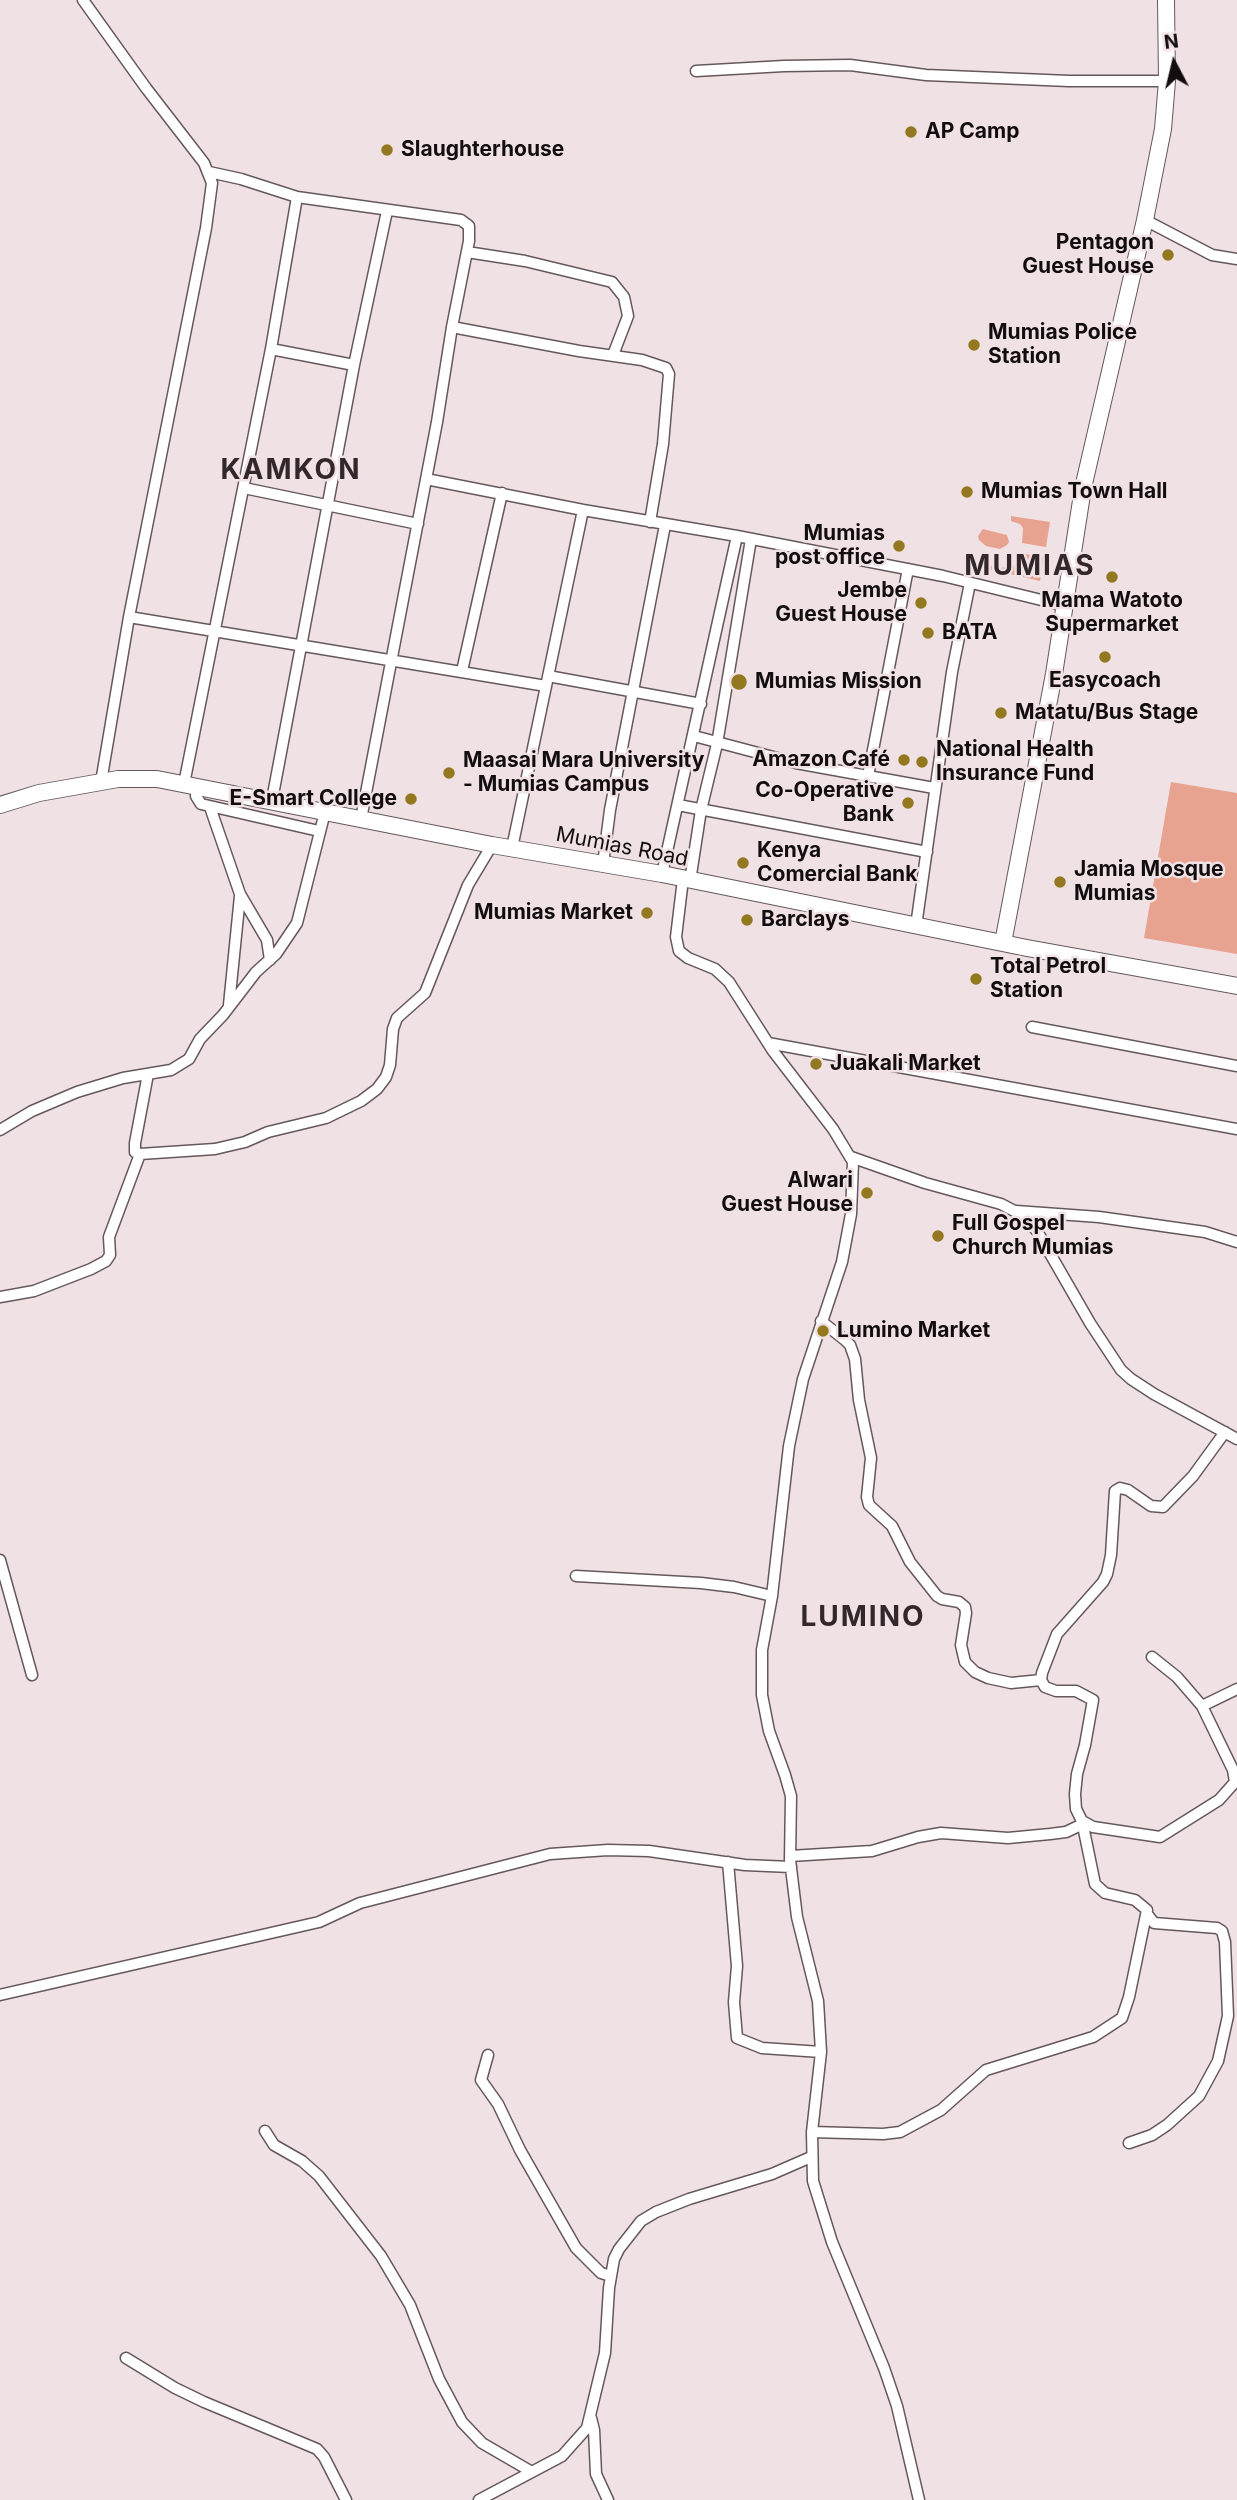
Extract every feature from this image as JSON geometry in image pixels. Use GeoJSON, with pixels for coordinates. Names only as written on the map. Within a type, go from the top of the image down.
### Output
{"type":"FeatureCollection","features":[{"type":"Feature","properties":{"kind":"street"},"geometry":{"type":"LineString","coordinates":[[83,0],[209,173],[212,188],[129,617],[101,782]]}},
{"type":"Feature","properties":{"kind":"street"},"geometry":{"type":"LineString","coordinates":[[1003,943],[1066,606],[1083,488],[1145,220],[1163,129],[1167,81],[1166,0]]}},
{"type":"Feature","properties":{"kind":"street"},"geometry":{"type":"LineString","coordinates":[[696,71],[850,65],[926,75],[1082,82],[1167,81]]}},
{"type":"Feature","properties":{"kind":"street"},"geometry":{"type":"LineString","coordinates":[[209,173],[241,179],[297,197],[464,221],[470,231],[418,524],[361,819]]}},
{"type":"Feature","properties":{"kind":"street"},"geometry":{"type":"LineString","coordinates":[[297,197],[271,349],[215,630],[190,785],[198,801],[210,807],[319,831]]}},
{"type":"Feature","properties":{"kind":"street"},"geometry":{"type":"LineString","coordinates":[[272,800],[354,365],[387,211]]}},
{"type":"Feature","properties":{"kind":"street"},"geometry":{"type":"LineString","coordinates":[[1145,220],[1212,256],[1237,259]]}},
{"type":"Feature","properties":{"kind":"street"},"geometry":{"type":"LineString","coordinates":[[467,252],[549,266],[612,282],[624,297],[628,316],[613,355]]}},
{"type":"Feature","properties":{"kind":"street"},"geometry":{"type":"LineString","coordinates":[[452,327],[651,362],[665,367],[668,371],[663,444],[650,522]]}},
{"type":"Feature","properties":{"kind":"street"},"geometry":{"type":"LineString","coordinates":[[271,349],[354,365]]}},
{"type":"Feature","properties":{"kind":"street"},"geometry":{"type":"LineString","coordinates":[[426,479],[908,569],[1066,606]]}},
{"type":"Feature","properties":{"kind":"street"},"geometry":{"type":"LineString","coordinates":[[244,488],[418,524]]}},
{"type":"Feature","properties":{"kind":"street"},"geometry":{"type":"LineString","coordinates":[[462,671],[502,494]]}},
{"type":"Feature","properties":{"kind":"street"},"geometry":{"type":"LineString","coordinates":[[512,848],[583,510]]}},
{"type":"Feature","properties":{"kind":"street"},"geometry":{"type":"LineString","coordinates":[[603,864],[610,810],[665,525]]}},
{"type":"Feature","properties":{"kind":"street"},"geometry":{"type":"LineString","coordinates":[[662,874],[737,537]]}},
{"type":"Feature","properties":{"kind":"street"},"geometry":{"type":"LineString","coordinates":[[751,539],[717,744],[676,937],[679,951],[725,977],[768,1043],[851,1157],[851,1214],[842,1262],[803,1379],[789,1446],[772,1596],[762,1650],[762,1695],[769,1731],[790,1796],[791,1861],[800,1930],[818,2001],[821,2052],[812,2132],[813,2181],[832,2242],[897,2406],[919,2500]]}},
{"type":"Feature","properties":{"kind":"street"},"geometry":{"type":"LineString","coordinates":[[868,776],[908,569]]}},
{"type":"Feature","properties":{"kind":"street"},"geometry":{"type":"LineString","coordinates":[[916,926],[952,671],[970,583]]}},
{"type":"Feature","properties":{"kind":"street"},"geometry":{"type":"LineString","coordinates":[[129,617],[462,671],[633,692],[701,704]]}},
{"type":"Feature","properties":{"kind":"street"},"geometry":{"type":"LineString","coordinates":[[694,736],[796,763],[934,788]]}},
{"type":"Feature","properties":{"kind":"street","name":"Mumias Road"},"geometry":{"type":"LineString","coordinates":[[0,805],[39,793],[118,779],[141,778],[190,785],[1237,986]]}},
{"type":"Feature","properties":{"kind":"street"},"geometry":{"type":"LineString","coordinates":[[678,805],[927,852]]}},
{"type":"Feature","properties":{"kind":"street"},"geometry":{"type":"LineString","coordinates":[[210,807],[240,894],[267,940],[270,960]]}},
{"type":"Feature","properties":{"kind":"street"},"geometry":{"type":"LineString","coordinates":[[0,1130],[64,1097],[114,1081],[171,1070],[189,1059],[200,1039],[256,972],[270,960],[297,923],[325,812]]}},
{"type":"Feature","properties":{"kind":"street"},"geometry":{"type":"LineString","coordinates":[[148,1074],[135,1143],[135,1152],[140,1154],[215,1149],[245,1142],[268,1132],[326,1118],[370,1095],[382,1083],[389,1070],[393,1029],[397,1018],[425,993],[468,885],[492,845]]}},
{"type":"Feature","properties":{"kind":"street"},"geometry":{"type":"LineString","coordinates":[[229,1007],[240,894]]}},
{"type":"Feature","properties":{"kind":"street"},"geometry":{"type":"LineString","coordinates":[[1032,1027],[1237,1066]]}},
{"type":"Feature","properties":{"kind":"street"},"geometry":{"type":"LineString","coordinates":[[768,1043],[1237,1129]]}},
{"type":"Feature","properties":{"kind":"street"},"geometry":{"type":"LineString","coordinates":[[0,1297],[34,1291],[106,1261],[110,1255],[109,1237],[140,1154]]}},
{"type":"Feature","properties":{"kind":"street"},"geometry":{"type":"LineString","coordinates":[[851,1157],[1016,1211],[1037,1231],[1090,1323],[1122,1370],[1154,1394],[1237,1439]]}},
{"type":"Feature","properties":{"kind":"street"},"geometry":{"type":"LineString","coordinates":[[1016,1211],[1099,1217],[1205,1233],[1237,1242]]}},
{"type":"Feature","properties":{"kind":"street"},"geometry":{"type":"LineString","coordinates":[[821,1321],[850,1345],[855,1359],[859,1399],[871,1458],[867,1497],[869,1505],[892,1526],[910,1562],[937,1596],[959,1602],[965,1607],[961,1645],[965,1662],[975,1672],[988,1678],[1011,1682],[1041,1680]]}},
{"type":"Feature","properties":{"kind":"street"},"geometry":{"type":"LineString","coordinates":[[1129,2143],[1152,2136],[1199,2096],[1218,2061],[1228,2016],[1225,1942],[1222,1931],[1217,1928],[1154,1923],[1142,1904],[1128,1897],[1105,1892],[1096,1885],[1082,1822],[1076,1809],[1076,1784],[1093,1700],[1076,1691],[1045,1687],[1041,1680],[1057,1634],[1107,1574],[1111,1555],[1115,1491],[1119,1488],[1128,1490],[1151,1506],[1163,1507],[1193,1476],[1225,1432]]}},
{"type":"Feature","properties":{"kind":"street"},"geometry":{"type":"LineString","coordinates":[[0,1560],[32,1675]]}},
{"type":"Feature","properties":{"kind":"street"},"geometry":{"type":"LineString","coordinates":[[576,1576],[701,1583],[772,1596]]}},
{"type":"Feature","properties":{"kind":"street"},"geometry":{"type":"LineString","coordinates":[[1082,1822],[1158,1838],[1225,1794],[1235,1782],[1235,1776],[1202,1706],[1177,1677],[1152,1657]]}},
{"type":"Feature","properties":{"kind":"street"},"geometry":{"type":"LineString","coordinates":[[1202,1706],[1237,1689]]}},
{"type":"Feature","properties":{"kind":"street"},"geometry":{"type":"LineString","coordinates":[[0,1995],[319,1922],[360,1903],[550,1854],[608,1850],[649,1851],[728,1862],[791,1861],[872,1851],[941,1833],[1008,1838],[1066,1832],[1082,1822]]}},
{"type":"Feature","properties":{"kind":"street"},"geometry":{"type":"LineString","coordinates":[[728,1862],[737,1966],[734,2002],[737,2038],[762,2048],[821,2052]]}},
{"type":"Feature","properties":{"kind":"street"},"geometry":{"type":"LineString","coordinates":[[812,2132],[900,2132],[941,2110],[986,2070],[1093,2037],[1112,2027],[1126,2011],[1147,1914]]}},
{"type":"Feature","properties":{"kind":"street"},"geometry":{"type":"LineString","coordinates":[[488,2055],[481,2080],[498,2104],[520,2150],[576,2248],[601,2273],[611,2276]]}},
{"type":"Feature","properties":{"kind":"street"},"geometry":{"type":"LineString","coordinates":[[265,2130],[274,2145],[302,2161],[319,2176],[380,2256],[410,2305],[439,2379],[462,2422],[482,2443],[532,2472]]}},
{"type":"Feature","properties":{"kind":"street"},"geometry":{"type":"LineString","coordinates":[[479,2500],[569,2450],[587,2428],[605,2353],[611,2276],[619,2249],[641,2221],[689,2199],[772,2174],[811,2157]]}},
{"type":"Feature","properties":{"kind":"street"},"geometry":{"type":"LineString","coordinates":[[126,2358],[204,2403],[317,2449],[324,2457],[346,2500]]}},
{"type":"Feature","properties":{"kind":"street"},"geometry":{"type":"LineString","coordinates":[[591,2418],[596,2474],[608,2500]]}},
{"type":"Feature","properties":{"kind":"shaded area"},"geometry":{"type":"Polygon","coordinates":[[[1011,516],[1050,522],[1046,547],[1022,543],[1023,528],[1011,521],[1011,516]]]}},
{"type":"Feature","properties":{"kind":"shaded area"},"geometry":{"type":"Polygon","coordinates":[[[983,529],[1007,535],[1009,542],[1000,549],[986,546],[978,536],[983,529]]]}},
{"type":"Feature","properties":{"kind":"shaded area"},"geometry":{"type":"Polygon","coordinates":[[[1020,553],[1044,557],[1040,581],[984,568],[985,564],[1001,568],[1016,565],[1020,553]]]}},
{"type":"Feature","properties":{"kind":"shaded area"},"geometry":{"type":"Polygon","coordinates":[[[1171,782],[1237,793],[1237,954],[1144,938],[1171,782]]]}},
{"type":"Feature","properties":{"kind":"place","name":"AP Camp"},"geometry":{"type":"Point","coordinates":[911,132]}},
{"type":"Feature","properties":{"kind":"place","name":"Slaughterhouse"},"geometry":{"type":"Point","coordinates":[387,150]}},
{"type":"Feature","properties":{"kind":"place","name":"Pentagon Guest House"},"geometry":{"type":"Point","coordinates":[1168,255]}},
{"type":"Feature","properties":{"kind":"place","name":"Mumias Police Station"},"geometry":{"type":"Point","coordinates":[974,345]}},
{"type":"Feature","properties":{"kind":"place","name":"Mumias Town Hall"},"geometry":{"type":"Point","coordinates":[967,492]}},
{"type":"Feature","properties":{"kind":"place","name":"Mumias post office"},"geometry":{"type":"Point","coordinates":[899,546]}},
{"type":"Feature","properties":{"kind":"place","name":"Mama Watoto Supermarket"},"geometry":{"type":"Point","coordinates":[1112,577]}},
{"type":"Feature","properties":{"kind":"place","name":"Jembe Guest House"},"geometry":{"type":"Point","coordinates":[921,603]}},
{"type":"Feature","properties":{"kind":"place","name":"BATA"},"geometry":{"type":"Point","coordinates":[928,633]}},
{"type":"Feature","properties":{"kind":"place","name":"Easycoach"},"geometry":{"type":"Point","coordinates":[1105,657]}},
{"type":"Feature","properties":{"kind":"place","name":"Mumias Mission"},"geometry":{"type":"Point","coordinates":[739,682]}},
{"type":"Feature","properties":{"kind":"place","name":"Matatu/Bus Stage"},"geometry":{"type":"Point","coordinates":[1001,713]}},
{"type":"Feature","properties":{"kind":"place","name":"Amazon Café"},"geometry":{"type":"Point","coordinates":[904,760]}},
{"type":"Feature","properties":{"kind":"place","name":"National Health Insurance Fund"},"geometry":{"type":"Point","coordinates":[922,762]}},
{"type":"Feature","properties":{"kind":"place","name":"Maasai Mara University - Mumias Campus"},"geometry":{"type":"Point","coordinates":[449,773]}},
{"type":"Feature","properties":{"kind":"place","name":"E-Smart College"},"geometry":{"type":"Point","coordinates":[411,799]}},
{"type":"Feature","properties":{"kind":"place","name":"Co-Operative Bank"},"geometry":{"type":"Point","coordinates":[908,803]}},
{"type":"Feature","properties":{"kind":"place","name":"Kenya Comercial Bank"},"geometry":{"type":"Point","coordinates":[743,863]}},
{"type":"Feature","properties":{"kind":"place","name":"Jamia Mosque Mumias"},"geometry":{"type":"Point","coordinates":[1060,882]}},
{"type":"Feature","properties":{"kind":"place","name":"Mumias Market"},"geometry":{"type":"Point","coordinates":[647,913]}},
{"type":"Feature","properties":{"kind":"place","name":"Barclays"},"geometry":{"type":"Point","coordinates":[747,920]}},
{"type":"Feature","properties":{"kind":"place","name":"Total Petrol Station"},"geometry":{"type":"Point","coordinates":[976,979]}},
{"type":"Feature","properties":{"kind":"place","name":"Juakali Market"},"geometry":{"type":"Point","coordinates":[816,1064]}},
{"type":"Feature","properties":{"kind":"place","name":"Alwari Guest House"},"geometry":{"type":"Point","coordinates":[867,1193]}},
{"type":"Feature","properties":{"kind":"place","name":"Full Gospel Church Mumias"},"geometry":{"type":"Point","coordinates":[938,1236]}},
{"type":"Feature","properties":{"kind":"place","name":"Lumino Market"},"geometry":{"type":"Point","coordinates":[823,1331]}},
{"type":"Feature","properties":{"kind":"district","name":"KAMKON"},"geometry":{"type":"Point","coordinates":[291,471]}},
{"type":"Feature","properties":{"kind":"district","name":"MUMIAS"},"geometry":{"type":"Point","coordinates":[1030,567]}},
{"type":"Feature","properties":{"kind":"district","name":"LUMINO"},"geometry":{"type":"Point","coordinates":[863,1618]}}]}
